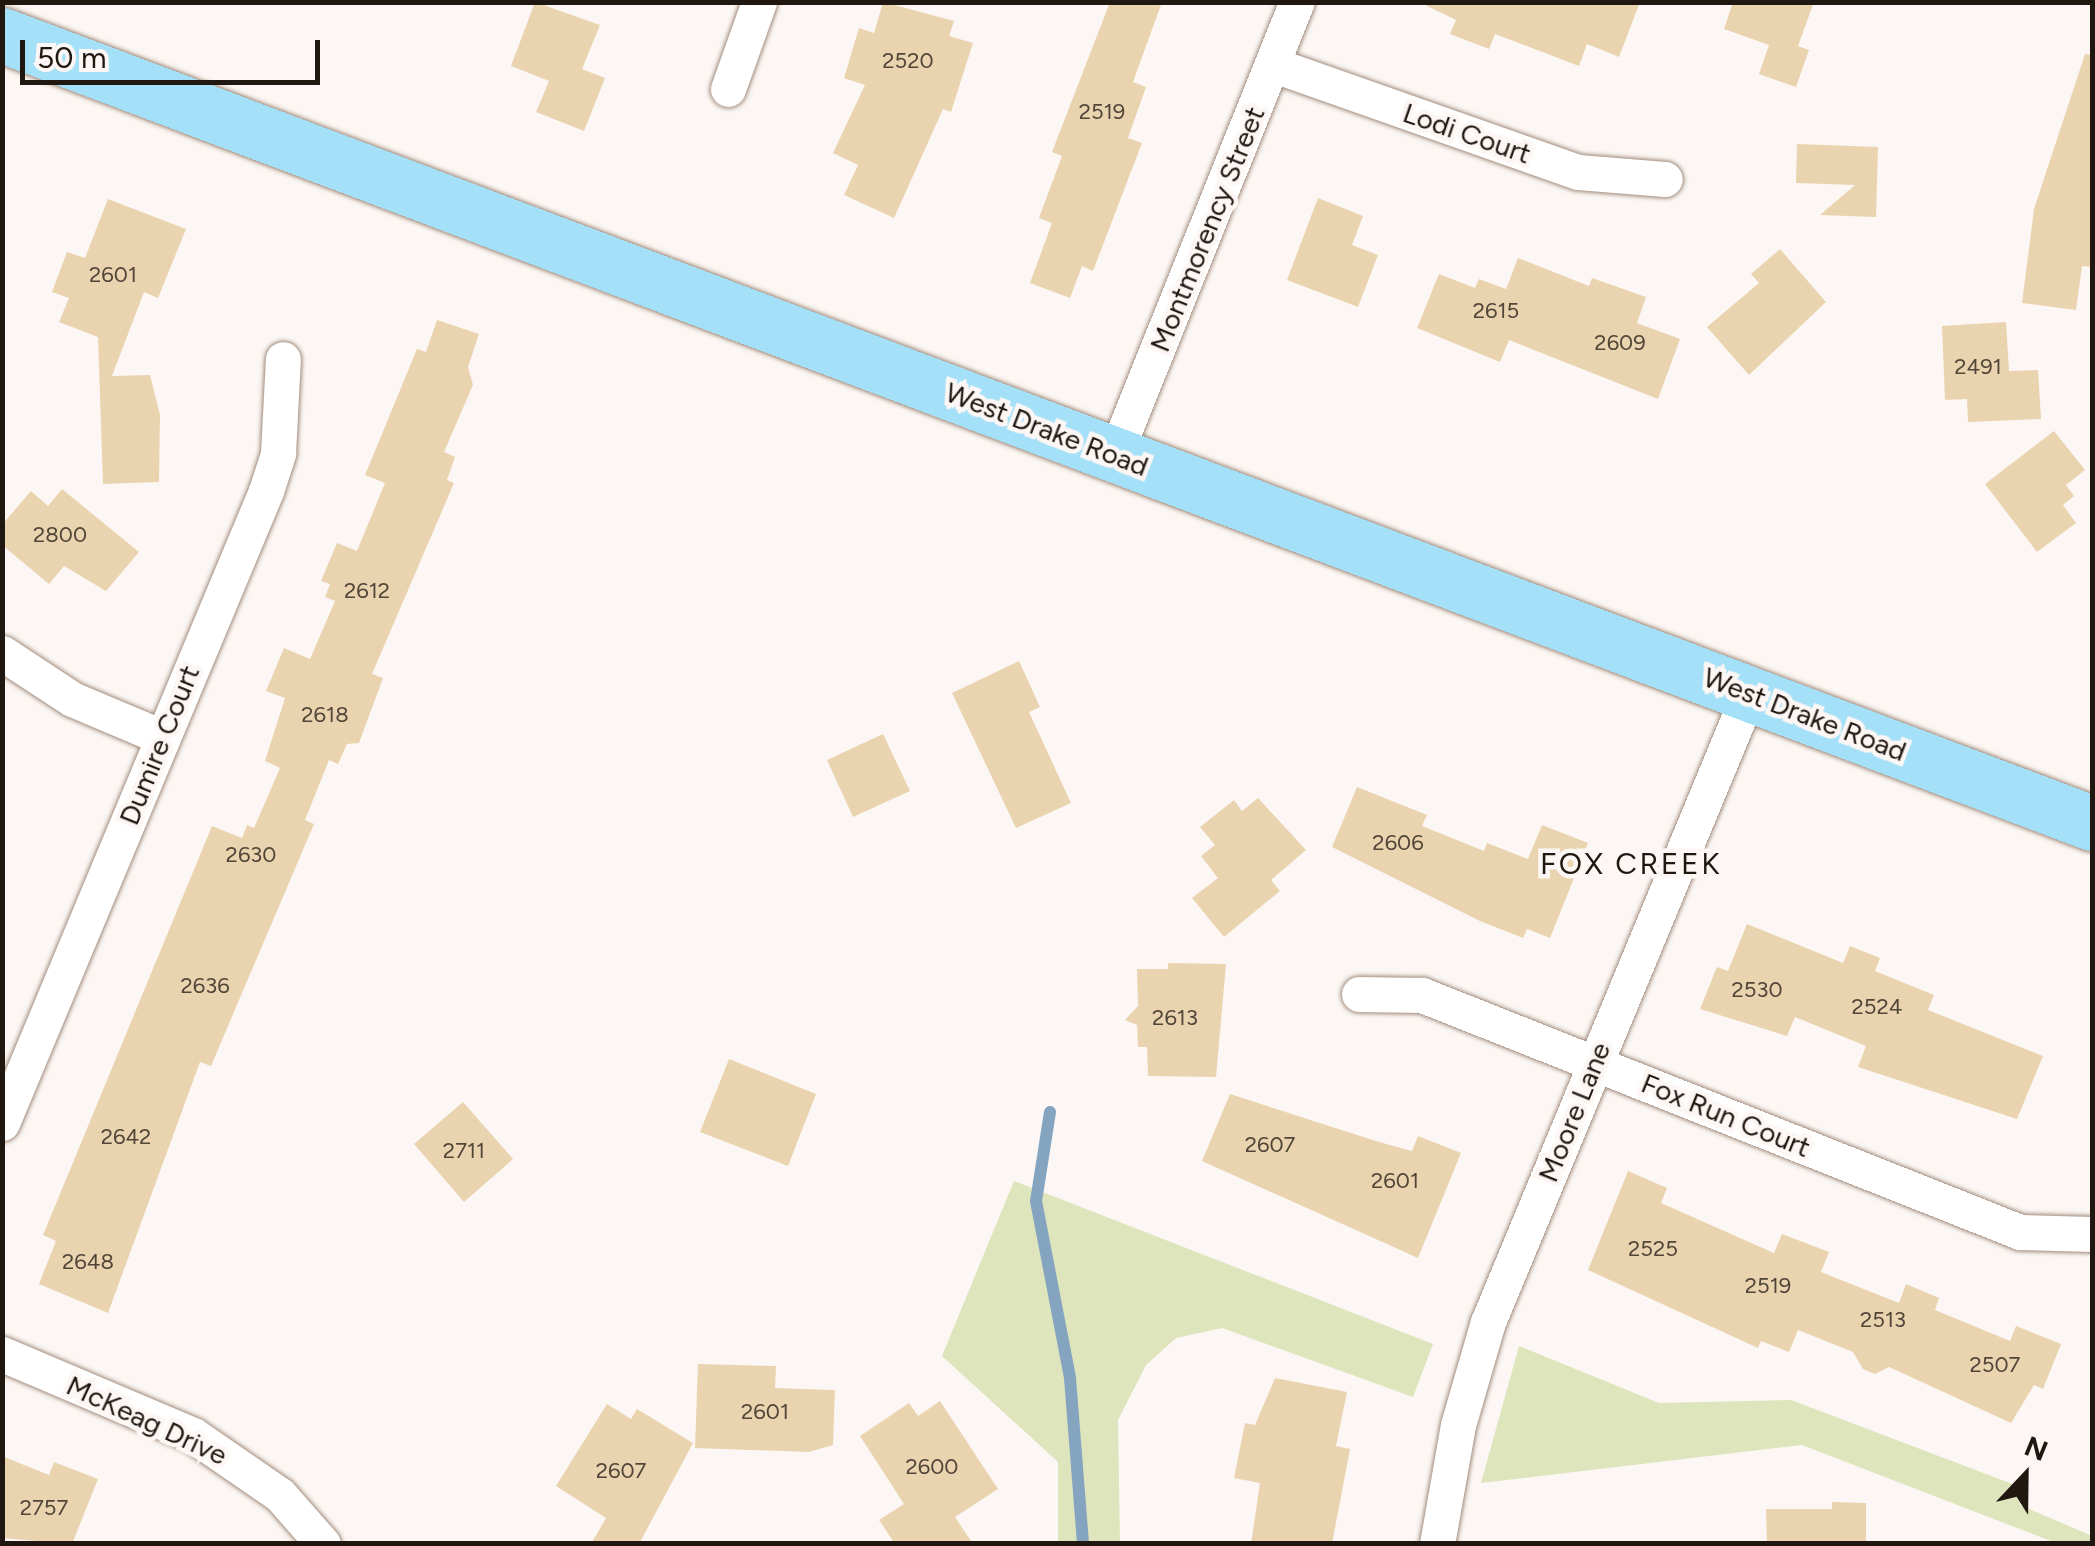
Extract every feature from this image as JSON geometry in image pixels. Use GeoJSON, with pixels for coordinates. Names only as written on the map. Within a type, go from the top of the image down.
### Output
{"type":"FeatureCollection","features":[{"type":"Feature","properties":{"kind":"main road","name":"West Drake Road"},"geometry":{"type":"LineString","coordinates":[[2,35],[2092,822]]}},
{"type":"Feature","properties":{"kind":"street"},"geometry":{"type":"LineString","coordinates":[[728,89],[759,2]]}},
{"type":"Feature","properties":{"kind":"street","name":"Montmorency Street"},"geometry":{"type":"LineString","coordinates":[[1116,454],[1297,2]]}},
{"type":"Feature","properties":{"kind":"street","name":"Lodi Court"},"geometry":{"type":"LineString","coordinates":[[1274,64],[1578,172],[1665,178]]}},
{"type":"Feature","properties":{"kind":"street","name":"Dumire Court"},"geometry":{"type":"LineString","coordinates":[[2,1123],[266,491],[278,453],[283,359]]}},
{"type":"Feature","properties":{"kind":"street"},"geometry":{"type":"LineString","coordinates":[[2,654],[72,699],[162,738]]}},
{"type":"Feature","properties":{"kind":"street","name":"Moore Lane"},"geometry":{"type":"LineString","coordinates":[[1437,1544],[1458,1426],[1488,1322],[1748,693]]}},
{"type":"Feature","properties":{"kind":"street","name":"Fox Run Court"},"geometry":{"type":"LineString","coordinates":[[1360,994],[1422,995],[2020,1232],[2092,1234]]}},
{"type":"Feature","properties":{"kind":"street","name":"McKeag Drive"},"geometry":{"type":"LineString","coordinates":[[2,1354],[193,1435],[280,1496],[323,1544]]}},
{"type":"Feature","properties":{"kind":"green space"},"geometry":{"type":"Polygon","coordinates":[[[1014,1181],[1433,1344],[1413,1397],[1222,1328],[1176,1338],[1146,1365],[1118,1420],[1120,1543],[1058,1543],[1058,1462],[942,1356],[1014,1181]]]}},
{"type":"Feature","properties":{"kind":"green space"},"geometry":{"type":"Polygon","coordinates":[[[1519,1346],[1659,1403],[1791,1400],[2023,1488],[2020,1505],[2092,1536],[2092,1543],[2056,1543],[1802,1445],[1481,1483],[1519,1346]]]}},
{"type":"Feature","properties":{"kind":"building"},"geometry":{"type":"Polygon","coordinates":[[[535,2],[600,25],[582,69],[605,78],[584,131],[536,112],[549,81],[511,66],[535,2]]]}},
{"type":"Feature","properties":{"kind":"building"},"geometry":{"type":"Polygon","coordinates":[[[883,2],[954,21],[949,36],[973,43],[951,112],[943,109],[894,218],[844,195],[858,165],[833,153],[865,85],[844,78],[859,28],[874,33],[883,2]]]}},
{"type":"Feature","properties":{"kind":"building"},"geometry":{"type":"Polygon","coordinates":[[[1110,2],[1162,2],[1133,82],[1146,87],[1128,138],[1142,143],[1093,271],[1082,266],[1070,298],[1030,283],[1052,223],[1039,218],[1062,156],[1052,152],[1110,2]]]}},
{"type":"Feature","properties":{"kind":"building"},"geometry":{"type":"Polygon","coordinates":[[[1419,2],[1640,2],[1619,57],[1587,44],[1579,66],[1495,34],[1489,49],[1450,34],[1456,20],[1419,2]]]}},
{"type":"Feature","properties":{"kind":"building"},"geometry":{"type":"Polygon","coordinates":[[[1733,2],[1814,2],[1798,46],[1809,50],[1796,87],[1759,74],[1769,45],[1724,29],[1733,2]]]}},
{"type":"Feature","properties":{"kind":"building"},"geometry":{"type":"Polygon","coordinates":[[[2085,54],[2092,55],[2092,267],[2082,266],[2076,310],[2022,303],[2034,209],[2085,54]]]}},
{"type":"Feature","properties":{"kind":"building"},"geometry":{"type":"Polygon","coordinates":[[[1797,144],[1878,147],[1876,217],[1820,215],[1855,185],[1796,183],[1797,144]]]}},
{"type":"Feature","properties":{"kind":"building"},"geometry":{"type":"Polygon","coordinates":[[[1318,198],[1363,216],[1352,245],[1378,255],[1358,307],[1287,280],[1318,198]]]}},
{"type":"Feature","properties":{"kind":"building"},"geometry":{"type":"Polygon","coordinates":[[[108,199],[186,229],[158,298],[144,292],[112,376],[150,375],[160,415],[159,482],[103,484],[98,337],[59,322],[69,298],[52,292],[67,252],[85,258],[108,199]]]}},
{"type":"Feature","properties":{"kind":"building"},"geometry":{"type":"Polygon","coordinates":[[[1780,249],[1826,302],[1749,375],[1707,327],[1759,283],[1751,274],[1780,249]]]}},
{"type":"Feature","properties":{"kind":"building"},"geometry":{"type":"Polygon","coordinates":[[[1518,258],[1589,286],[1592,278],[1646,297],[1637,323],[1680,339],[1658,399],[1509,340],[1500,362],[1417,328],[1439,274],[1475,288],[1479,279],[1506,289],[1518,258]]]}},
{"type":"Feature","properties":{"kind":"building"},"geometry":{"type":"Polygon","coordinates":[[[437,320],[479,334],[468,367],[473,385],[444,452],[455,457],[447,480],[454,483],[372,674],[383,678],[359,743],[347,744],[338,764],[329,760],[305,820],[314,824],[211,1066],[200,1062],[108,1313],[39,1284],[56,1241],[43,1235],[212,826],[242,838],[247,825],[254,828],[280,768],[265,761],[285,698],[266,691],[284,648],[310,659],[335,601],[325,597],[330,584],[321,581],[337,543],[357,551],[385,483],[365,475],[417,349],[426,352],[437,320]]]}},
{"type":"Feature","properties":{"kind":"building"},"geometry":{"type":"Polygon","coordinates":[[[2006,322],[2009,371],[2038,370],[2041,419],[1968,422],[1967,399],[1945,400],[1942,326],[2006,322]]]}},
{"type":"Feature","properties":{"kind":"building"},"geometry":{"type":"Polygon","coordinates":[[[2054,431],[2085,470],[2066,485],[2074,496],[2063,505],[2076,523],[2037,552],[1985,484],[2054,431]]]}},
{"type":"Feature","properties":{"kind":"building"},"geometry":{"type":"Polygon","coordinates":[[[62,489],[139,552],[106,591],[64,566],[49,584],[2,545],[2,525],[31,491],[48,506],[62,489]]]}},
{"type":"Feature","properties":{"kind":"building"},"geometry":{"type":"Polygon","coordinates":[[[1019,661],[1040,707],[1029,712],[1071,803],[1016,828],[952,693],[1019,661]]]}},
{"type":"Feature","properties":{"kind":"building"},"geometry":{"type":"Polygon","coordinates":[[[883,734],[910,791],[853,817],[827,760],[883,734]]]}},
{"type":"Feature","properties":{"kind":"building"},"geometry":{"type":"Polygon","coordinates":[[[1357,787],[1427,815],[1422,826],[1484,851],[1487,843],[1528,859],[1542,825],[1588,843],[1550,938],[1527,929],[1523,938],[1480,921],[1332,847],[1357,787]]]}},
{"type":"Feature","properties":{"kind":"building"},"geometry":{"type":"Polygon","coordinates":[[[1258,798],[1306,850],[1271,880],[1280,891],[1224,937],[1192,898],[1218,878],[1201,856],[1215,845],[1200,827],[1234,800],[1242,811],[1258,798]]]}},
{"type":"Feature","properties":{"kind":"building"},"geometry":{"type":"Polygon","coordinates":[[[1747,924],[1843,963],[1850,946],[1880,958],[1875,971],[1934,995],[1928,1010],[2043,1056],[2017,1119],[1858,1067],[1866,1046],[1795,1017],[1787,1036],[1700,1009],[1717,967],[1728,971],[1747,924]]]}},
{"type":"Feature","properties":{"kind":"building"},"geometry":{"type":"Polygon","coordinates":[[[1168,963],[1226,964],[1216,1077],[1148,1076],[1147,1047],[1138,1047],[1137,1025],[1125,1020],[1138,1006],[1137,969],[1168,969],[1168,963]]]}},
{"type":"Feature","properties":{"kind":"building"},"geometry":{"type":"Polygon","coordinates":[[[729,1059],[816,1094],[788,1166],[700,1132],[729,1059]]]}},
{"type":"Feature","properties":{"kind":"building"},"geometry":{"type":"Polygon","coordinates":[[[1230,1094],[1412,1151],[1418,1136],[1461,1153],[1418,1258],[1202,1161],[1230,1094]]]}},
{"type":"Feature","properties":{"kind":"building"},"geometry":{"type":"Polygon","coordinates":[[[463,1102],[513,1159],[464,1202],[414,1144],[463,1102]]]}},
{"type":"Feature","properties":{"kind":"building"},"geometry":{"type":"Polygon","coordinates":[[[1628,1171],[1667,1188],[1661,1203],[1774,1253],[1782,1234],[1829,1252],[1821,1272],[1899,1303],[1906,1284],[1939,1298],[1935,1310],[2010,1341],[2016,1326],[2061,1344],[2043,1389],[2034,1385],[2011,1423],[1889,1367],[1875,1374],[1863,1369],[1853,1352],[1798,1330],[1789,1352],[1761,1341],[1758,1348],[1588,1270],[1628,1171]]]}},
{"type":"Feature","properties":{"kind":"building"},"geometry":{"type":"Polygon","coordinates":[[[698,1364],[776,1366],[775,1388],[835,1390],[833,1445],[809,1452],[695,1448],[698,1364]]]}},
{"type":"Feature","properties":{"kind":"building"},"geometry":{"type":"Polygon","coordinates":[[[1275,1378],[1347,1392],[1336,1446],[1350,1449],[1332,1544],[1251,1544],[1260,1483],[1234,1478],[1245,1423],[1255,1425],[1275,1378]]]}},
{"type":"Feature","properties":{"kind":"building"},"geometry":{"type":"Polygon","coordinates":[[[940,1401],[998,1489],[955,1517],[973,1544],[895,1544],[879,1520],[904,1504],[860,1436],[909,1403],[918,1416],[940,1401]]]}},
{"type":"Feature","properties":{"kind":"building"},"geometry":{"type":"Polygon","coordinates":[[[607,1404],[631,1419],[637,1409],[693,1443],[639,1544],[591,1544],[606,1518],[556,1486],[607,1404]]]}},
{"type":"Feature","properties":{"kind":"building"},"geometry":{"type":"Polygon","coordinates":[[[2,1456],[49,1475],[54,1462],[98,1479],[72,1544],[2,1538],[2,1456]]]}},
{"type":"Feature","properties":{"kind":"building"},"geometry":{"type":"Polygon","coordinates":[[[1832,1502],[1866,1503],[1866,1544],[1767,1544],[1766,1509],[1832,1509],[1832,1502]]]}},
{"type":"Feature","properties":{"kind":"waterway"},"geometry":{"type":"LineString","coordinates":[[1050,1112],[1036,1201],[1070,1378],[1083,1544]]}},
{"type":"Feature","properties":{"kind":"district","name":"FOX CREEK"},"geometry":{"type":"Point","coordinates":[1631,864]}}]}
